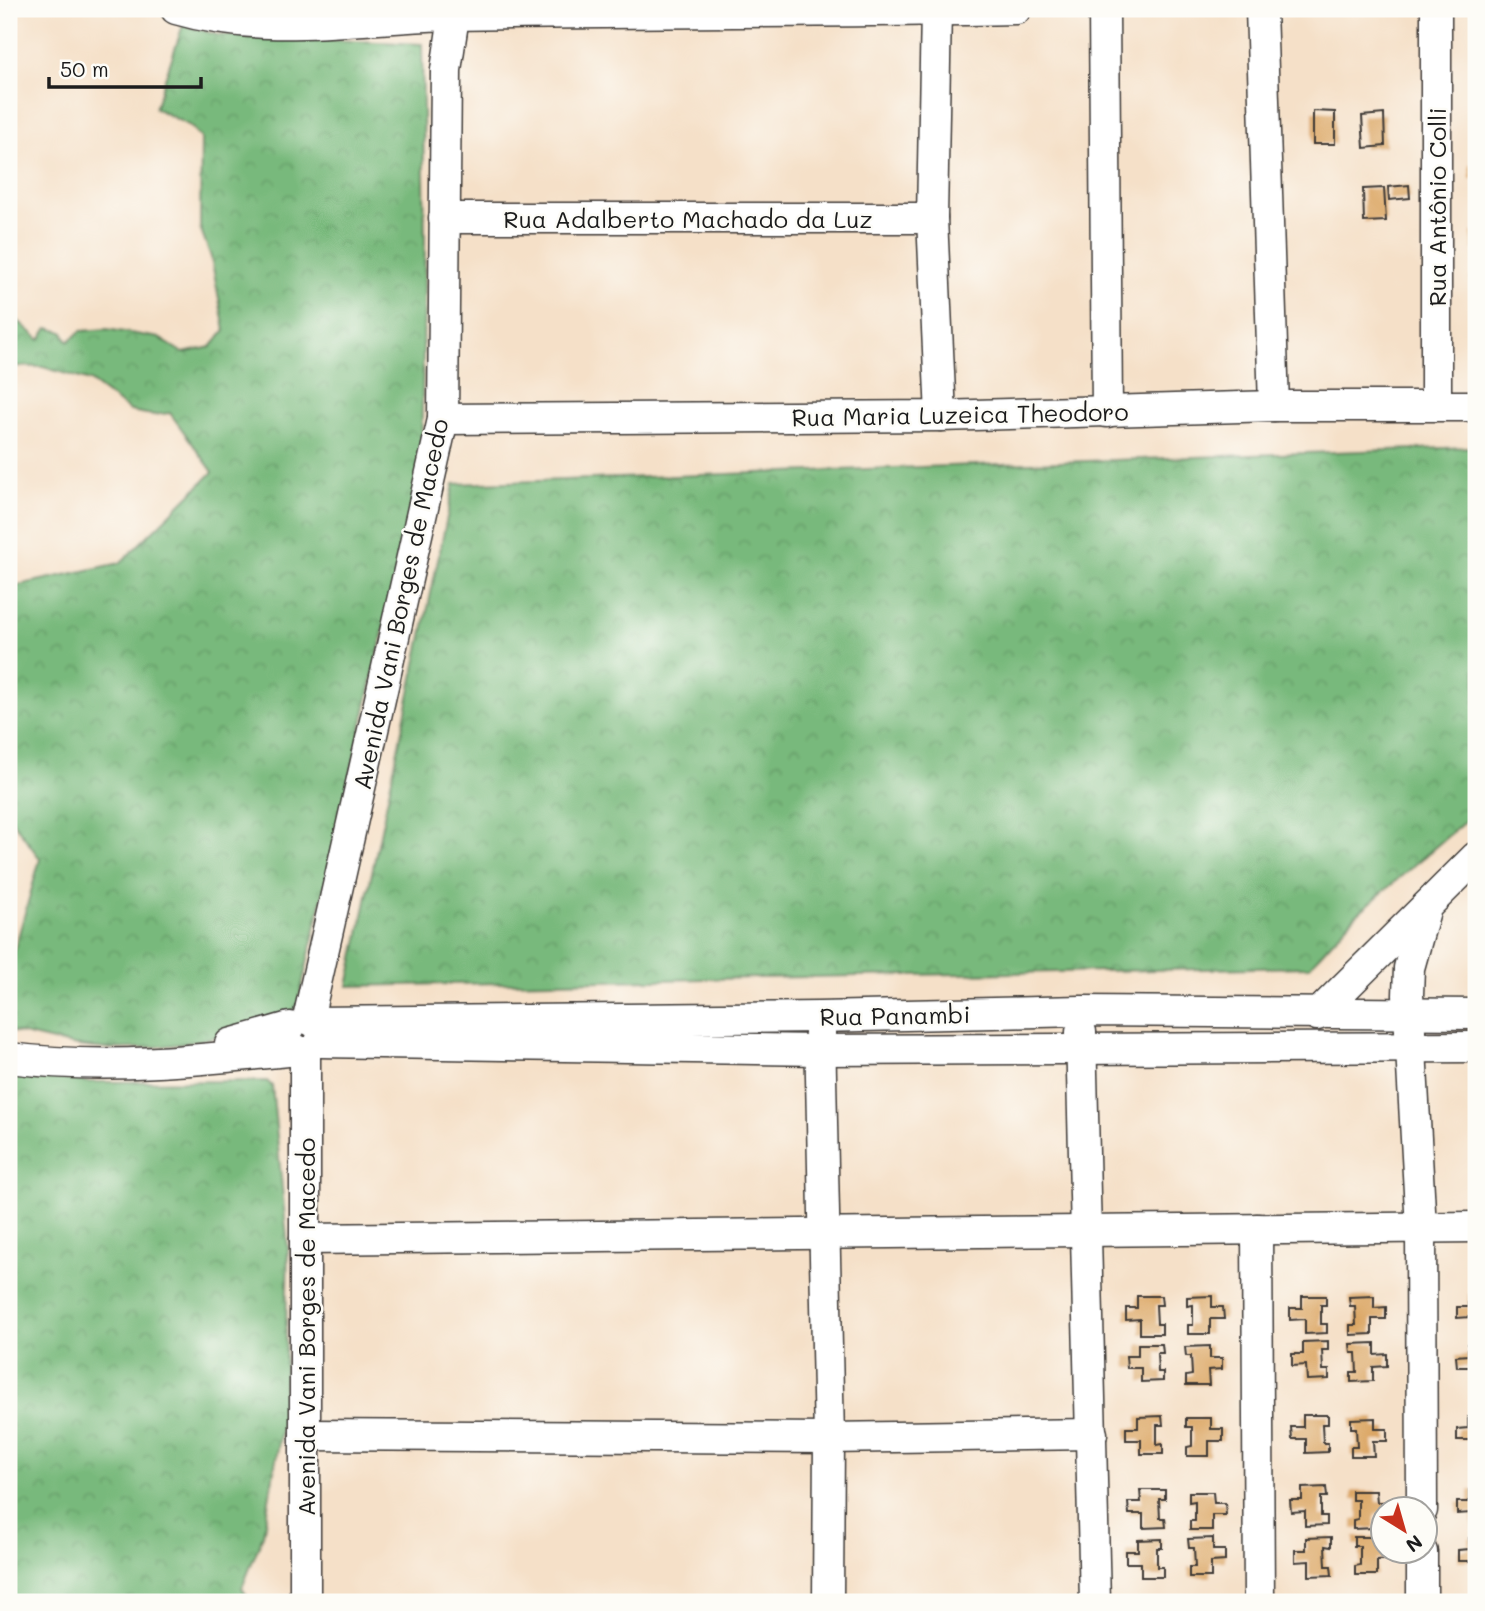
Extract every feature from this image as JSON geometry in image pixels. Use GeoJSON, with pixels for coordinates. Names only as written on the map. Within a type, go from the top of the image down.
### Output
{"type":"FeatureCollection","features":[{"type":"Feature","properties":{"kind":"street"},"geometry":{"type":"LineString","coordinates":[[176,9],[254,24],[453,12],[1016,9]]}},
{"type":"Feature","properties":{"kind":"street"},"geometry":{"type":"LineString","coordinates":[[1104,9],[1107,412]]}},
{"type":"Feature","properties":{"kind":"street"},"geometry":{"type":"LineString","coordinates":[[1261,9],[1274,406]]}},
{"type":"Feature","properties":{"kind":"street","name":"Rua Antônio Colli"},"geometry":{"type":"LineString","coordinates":[[1436,9],[1436,405]]}},
{"type":"Feature","properties":{"kind":"street"},"geometry":{"type":"LineString","coordinates":[[936,10],[932,218],[941,416]]}},
{"type":"Feature","properties":{"kind":"street","name":"Avenida Vani Borges de Macedo"},"geometry":{"type":"LineString","coordinates":[[305,1602],[306,1035],[443,419],[446,70],[453,12]]}},
{"type":"Feature","properties":{"kind":"street","name":"Rua Adalberto Machado da Luz"},"geometry":{"type":"LineString","coordinates":[[444,218],[932,218]]}},
{"type":"Feature","properties":{"kind":"street","name":"Rua Maria Luzeica Theodoro"},"geometry":{"type":"LineString","coordinates":[[443,419],[941,416],[1274,406],[1476,406]]}},
{"type":"Feature","properties":{"kind":"street"},"geometry":{"type":"LineString","coordinates":[[1317,1015],[1476,857]]}},
{"type":"Feature","properties":{"kind":"street"},"geometry":{"type":"LineString","coordinates":[[1422,1496],[1421,1228],[1409,968],[1426,907]]}},
{"type":"Feature","properties":{"kind":"street"},"geometry":{"type":"LineString","coordinates":[[1081,1011],[1095,1602]]}},
{"type":"Feature","properties":{"kind":"street","name":"Rua Panambi"},"geometry":{"type":"LineString","coordinates":[[10,1058],[83,1064],[192,1060],[250,1037],[819,1017],[1081,1011],[1317,1015],[1476,1014]]}},
{"type":"Feature","properties":{"kind":"street"},"geometry":{"type":"LineString","coordinates":[[819,1017],[822,1234],[829,1438],[828,1602]]}},
{"type":"Feature","properties":{"kind":"street","name":"Rua Panambi"},"geometry":{"type":"LineString","coordinates":[[306,1035],[820,1050],[1476,1047]]}},
{"type":"Feature","properties":{"kind":"street"},"geometry":{"type":"LineString","coordinates":[[305,1239],[1476,1227]]}},
{"type":"Feature","properties":{"kind":"street"},"geometry":{"type":"LineString","coordinates":[[1257,1229],[1259,1602]]}},
{"type":"Feature","properties":{"kind":"street"},"geometry":{"type":"LineString","coordinates":[[305,1435],[829,1438],[1092,1434]]}},
{"type":"Feature","properties":{"kind":"street"},"geometry":{"type":"LineString","coordinates":[[1422,1566],[1422,1602]]}},
{"type":"Feature","properties":{"kind":"green space"},"geometry":{"type":"Polygon","coordinates":[[[183,25],[218,35],[422,44],[425,241],[421,466],[298,1003],[291,1016],[194,1041],[144,1048],[94,1048],[9,1031],[9,970],[40,859],[9,816],[9,587],[120,563],[213,472],[170,413],[152,415],[130,411],[90,381],[43,367],[9,366],[9,313],[40,340],[48,328],[63,332],[68,342],[81,331],[107,329],[159,338],[183,353],[211,347],[225,330],[211,257],[200,227],[201,138],[190,126],[155,108],[183,25]]]}},
{"type":"Feature","properties":{"kind":"green space"},"geometry":{"type":"Polygon","coordinates":[[[1471,447],[1476,465],[1476,812],[1356,915],[1309,967],[348,986],[454,484],[1471,447]]]}},
{"type":"Feature","properties":{"kind":"green space"},"geometry":{"type":"Polygon","coordinates":[[[9,1073],[86,1082],[267,1081],[272,1086],[288,1248],[284,1413],[263,1535],[242,1588],[251,1602],[9,1602],[9,1073]]]}},
{"type":"Feature","properties":{"kind":"building"},"geometry":{"type":"Polygon","coordinates":[[[1313,111],[1335,112],[1335,144],[1313,144],[1313,111]]]}},
{"type":"Feature","properties":{"kind":"building"},"geometry":{"type":"Polygon","coordinates":[[[1384,114],[1385,146],[1364,148],[1362,116],[1384,114]]]}},
{"type":"Feature","properties":{"kind":"building"},"geometry":{"type":"Polygon","coordinates":[[[1476,163],[1476,179],[1470,179],[1469,164],[1476,163]]]}},
{"type":"Feature","properties":{"kind":"building"},"geometry":{"type":"Polygon","coordinates":[[[1409,185],[1410,198],[1389,200],[1388,187],[1409,185]]]}},
{"type":"Feature","properties":{"kind":"building"},"geometry":{"type":"Polygon","coordinates":[[[1384,188],[1386,221],[1364,222],[1363,189],[1384,188]]]}},
{"type":"Feature","properties":{"kind":"building"},"geometry":{"type":"Polygon","coordinates":[[[1471,232],[1476,232],[1476,249],[1473,249],[1471,232]]]}},
{"type":"Feature","properties":{"kind":"building"},"geometry":{"type":"Polygon","coordinates":[[[1470,276],[1476,276],[1476,294],[1472,294],[1470,276]]]}},
{"type":"Feature","properties":{"kind":"building"},"geometry":{"type":"Polygon","coordinates":[[[1468,1294],[1476,1294],[1476,1332],[1470,1332],[1470,1317],[1457,1318],[1457,1307],[1468,1307],[1468,1294]]]}},
{"type":"Feature","properties":{"kind":"building"},"geometry":{"type":"Polygon","coordinates":[[[1137,1296],[1161,1296],[1162,1305],[1156,1305],[1157,1324],[1162,1324],[1162,1334],[1140,1334],[1140,1319],[1126,1320],[1126,1308],[1137,1308],[1137,1296]]]}},
{"type":"Feature","properties":{"kind":"building"},"geometry":{"type":"Polygon","coordinates":[[[1212,1296],[1212,1307],[1223,1307],[1224,1319],[1210,1319],[1210,1334],[1188,1334],[1188,1325],[1193,1325],[1193,1305],[1187,1306],[1187,1297],[1212,1296]]]}},
{"type":"Feature","properties":{"kind":"building"},"geometry":{"type":"Polygon","coordinates":[[[1302,1296],[1326,1296],[1326,1305],[1321,1305],[1321,1324],[1327,1324],[1327,1333],[1305,1334],[1305,1319],[1290,1320],[1290,1308],[1302,1308],[1302,1296]]]}},
{"type":"Feature","properties":{"kind":"building"},"geometry":{"type":"Polygon","coordinates":[[[1374,1296],[1374,1308],[1386,1307],[1386,1319],[1372,1319],[1372,1334],[1350,1335],[1350,1325],[1356,1325],[1355,1306],[1350,1306],[1349,1297],[1374,1296]]]}},
{"type":"Feature","properties":{"kind":"building"},"geometry":{"type":"Polygon","coordinates":[[[1328,1341],[1328,1350],[1322,1350],[1323,1370],[1329,1370],[1329,1379],[1307,1380],[1306,1365],[1292,1366],[1292,1354],[1303,1354],[1303,1342],[1328,1341]]]}},
{"type":"Feature","properties":{"kind":"building"},"geometry":{"type":"Polygon","coordinates":[[[1375,1343],[1375,1355],[1387,1354],[1387,1366],[1373,1367],[1373,1381],[1351,1382],[1351,1372],[1357,1372],[1356,1353],[1351,1353],[1350,1344],[1375,1343]]]}},
{"type":"Feature","properties":{"kind":"building"},"geometry":{"type":"Polygon","coordinates":[[[1476,1343],[1476,1381],[1471,1382],[1471,1367],[1457,1367],[1456,1356],[1468,1355],[1468,1344],[1476,1343]]]}},
{"type":"Feature","properties":{"kind":"building"},"geometry":{"type":"Polygon","coordinates":[[[1138,1344],[1162,1344],[1163,1353],[1157,1353],[1158,1372],[1163,1372],[1163,1381],[1141,1382],[1141,1368],[1127,1368],[1126,1356],[1138,1356],[1138,1344]]]}},
{"type":"Feature","properties":{"kind":"building"},"geometry":{"type":"Polygon","coordinates":[[[1210,1346],[1210,1358],[1222,1358],[1222,1369],[1208,1370],[1209,1385],[1186,1385],[1186,1376],[1192,1375],[1191,1356],[1186,1356],[1185,1347],[1210,1346]]]}},
{"type":"Feature","properties":{"kind":"building"},"geometry":{"type":"Polygon","coordinates":[[[1303,1415],[1328,1415],[1328,1424],[1322,1424],[1323,1443],[1328,1443],[1328,1452],[1306,1453],[1306,1439],[1292,1439],[1291,1427],[1303,1427],[1303,1415]]]}},
{"type":"Feature","properties":{"kind":"building"},"geometry":{"type":"Polygon","coordinates":[[[1162,1416],[1163,1425],[1157,1425],[1157,1445],[1163,1444],[1163,1454],[1141,1454],[1141,1440],[1126,1440],[1126,1428],[1138,1428],[1138,1417],[1162,1416]]]}},
{"type":"Feature","properties":{"kind":"building"},"geometry":{"type":"Polygon","coordinates":[[[1468,1417],[1476,1417],[1476,1455],[1472,1455],[1471,1440],[1457,1440],[1457,1429],[1468,1428],[1468,1417]]]}},
{"type":"Feature","properties":{"kind":"building"},"geometry":{"type":"Polygon","coordinates":[[[1186,1418],[1211,1418],[1211,1429],[1223,1429],[1223,1441],[1209,1441],[1209,1456],[1187,1456],[1187,1447],[1192,1446],[1192,1427],[1186,1427],[1186,1418]]]}},
{"type":"Feature","properties":{"kind":"building"},"geometry":{"type":"Polygon","coordinates":[[[1375,1418],[1375,1429],[1387,1429],[1387,1441],[1373,1441],[1374,1456],[1351,1456],[1351,1447],[1357,1447],[1356,1428],[1351,1428],[1351,1419],[1375,1418]]]}},
{"type":"Feature","properties":{"kind":"building"},"geometry":{"type":"Polygon","coordinates":[[[1326,1487],[1327,1497],[1321,1497],[1321,1516],[1327,1516],[1327,1525],[1305,1526],[1305,1511],[1291,1512],[1290,1500],[1302,1500],[1302,1488],[1326,1487]]]}},
{"type":"Feature","properties":{"kind":"building"},"geometry":{"type":"Polygon","coordinates":[[[1140,1490],[1165,1490],[1165,1499],[1159,1499],[1160,1518],[1165,1518],[1166,1527],[1143,1528],[1143,1514],[1129,1514],[1128,1502],[1141,1502],[1140,1490]]]}},
{"type":"Feature","properties":{"kind":"building"},"geometry":{"type":"Polygon","coordinates":[[[1469,1490],[1476,1490],[1476,1528],[1472,1528],[1471,1513],[1457,1514],[1457,1502],[1469,1502],[1469,1490]]]}},
{"type":"Feature","properties":{"kind":"building"},"geometry":{"type":"Polygon","coordinates":[[[1352,1491],[1376,1491],[1376,1496],[1370,1496],[1370,1528],[1353,1529],[1353,1520],[1358,1519],[1358,1500],[1352,1500],[1352,1491]]]}},
{"type":"Feature","properties":{"kind":"building"},"geometry":{"type":"Polygon","coordinates":[[[1189,1492],[1213,1492],[1214,1503],[1225,1503],[1226,1515],[1212,1515],[1212,1530],[1190,1530],[1190,1521],[1195,1521],[1195,1501],[1189,1502],[1189,1492]]]}},
{"type":"Feature","properties":{"kind":"building"},"geometry":{"type":"Polygon","coordinates":[[[1331,1537],[1331,1547],[1325,1546],[1326,1566],[1331,1566],[1332,1575],[1309,1576],[1309,1561],[1295,1562],[1295,1550],[1306,1550],[1306,1538],[1331,1537]]]}},
{"type":"Feature","properties":{"kind":"building"},"geometry":{"type":"Polygon","coordinates":[[[1354,1537],[1370,1537],[1370,1566],[1377,1566],[1377,1575],[1355,1575],[1355,1566],[1360,1565],[1360,1546],[1354,1546],[1354,1537]]]}},
{"type":"Feature","properties":{"kind":"building"},"geometry":{"type":"Polygon","coordinates":[[[1213,1538],[1213,1550],[1225,1550],[1225,1561],[1211,1562],[1211,1577],[1189,1577],[1189,1567],[1195,1567],[1194,1548],[1189,1548],[1188,1539],[1213,1538]]]}},
{"type":"Feature","properties":{"kind":"building"},"geometry":{"type":"Polygon","coordinates":[[[1469,1538],[1476,1538],[1476,1575],[1473,1575],[1472,1561],[1458,1561],[1458,1550],[1470,1549],[1469,1538]]]}},
{"type":"Feature","properties":{"kind":"building"},"geometry":{"type":"Polygon","coordinates":[[[1162,1539],[1162,1548],[1157,1548],[1157,1567],[1163,1567],[1163,1577],[1141,1577],[1141,1563],[1126,1563],[1126,1551],[1138,1551],[1138,1540],[1162,1539]]]}}]}
